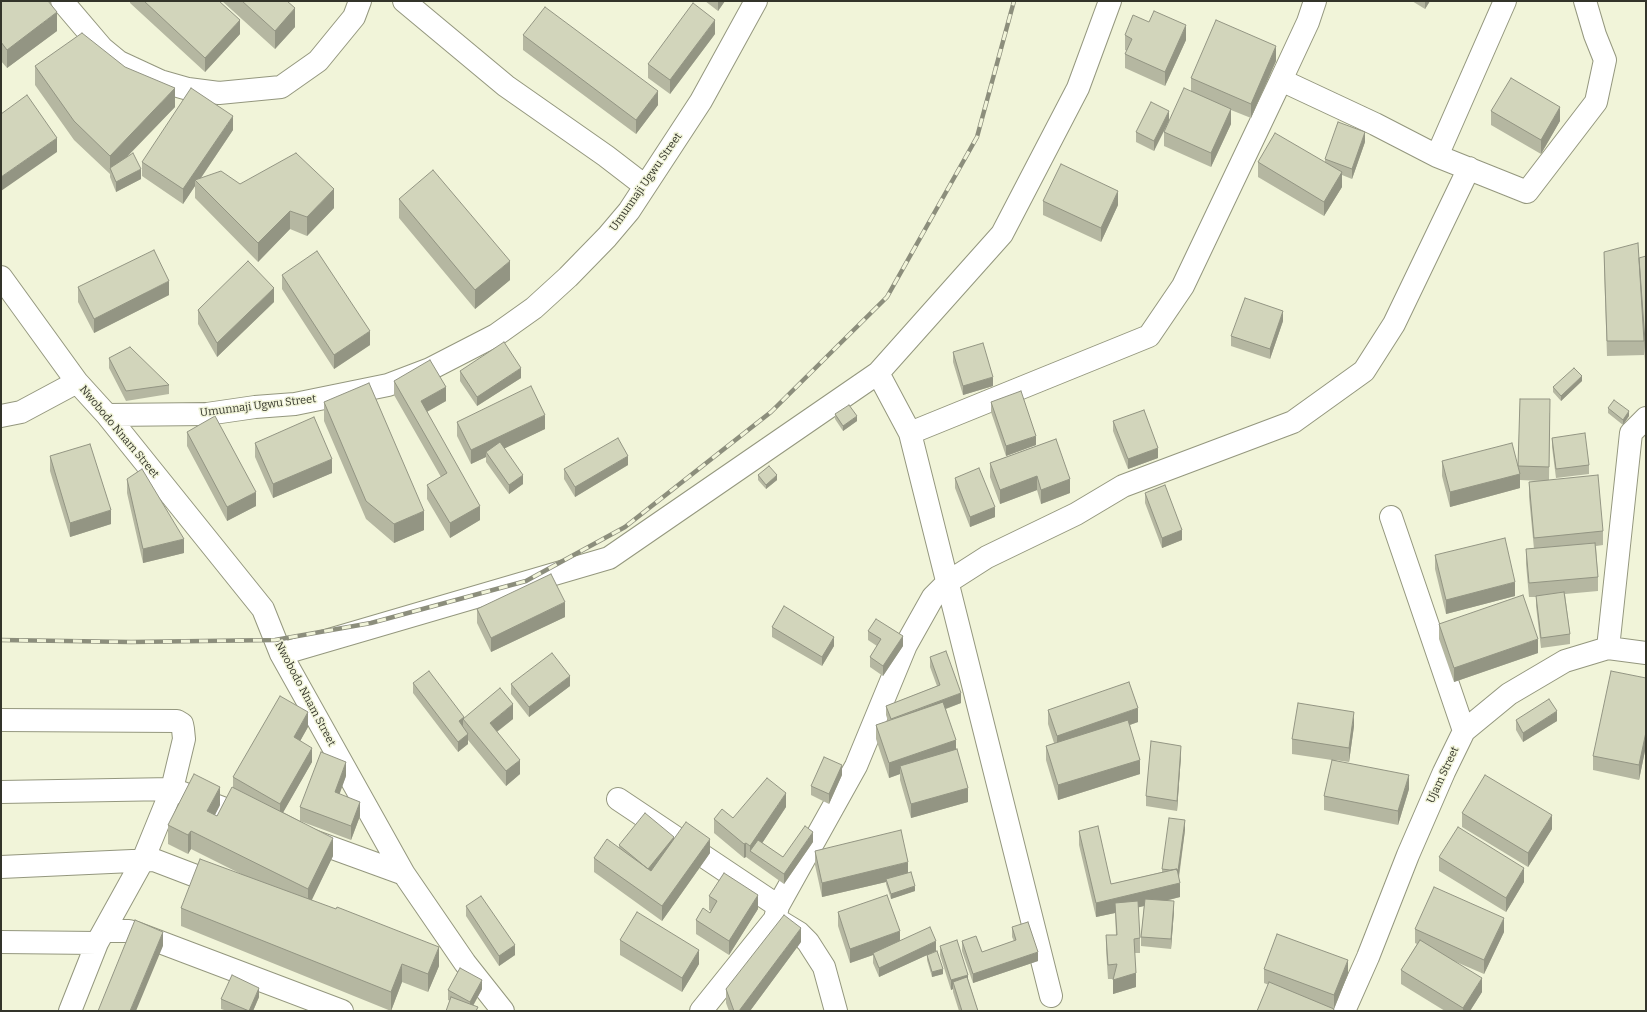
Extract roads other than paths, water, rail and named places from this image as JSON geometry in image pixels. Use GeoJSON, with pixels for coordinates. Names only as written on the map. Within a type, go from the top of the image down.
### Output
{"type":"FeatureCollection","features":[{"type":"Feature","properties":{"kind":"street"},"geometry":{"type":"LineString","coordinates":[[62,1],[102,48],[119,62],[160,81],[188,90],[219,93],[281,87],[318,61],[354,18],[360,1]]}},
{"type":"Feature","properties":{"kind":"street"},"geometry":{"type":"LineString","coordinates":[[404,1],[506,86],[606,156],[645,186]]}},
{"type":"Feature","properties":{"kind":"street","name":"Umunnaji Ugwu Street"},"geometry":{"type":"LineString","coordinates":[[107,415],[207,414],[255,407],[295,404],[388,385],[430,369],[496,335],[534,308],[568,277],[607,237],[629,211],[701,101],[756,1]]}},
{"type":"Feature","properties":{"kind":"street"},"geometry":{"type":"LineString","coordinates":[[281,654],[609,558],[878,373],[1002,234],[1078,88],[1110,1]]}},
{"type":"Feature","properties":{"kind":"street"},"geometry":{"type":"LineString","coordinates":[[910,433],[1149,336],[1184,286],[1308,22],[1315,1]]}},
{"type":"Feature","properties":{"kind":"street"},"geometry":{"type":"LineString","coordinates":[[1437,156],[1505,1]]}},
{"type":"Feature","properties":{"kind":"street"},"geometry":{"type":"LineString","coordinates":[[1281,80],[1375,124],[1437,156],[1527,192],[1596,102],[1605,60],[1595,35],[1585,1]]}},
{"type":"Feature","properties":{"kind":"street"},"geometry":{"type":"LineString","coordinates":[[701,1011],[776,912],[856,766],[906,645],[933,597],[948,582],[987,557],[1076,514],[1123,486],[1293,422],[1364,371],[1394,324],[1470,168]]}},
{"type":"Feature","properties":{"kind":"street","name":"Nwobodo Nnam Street"},"geometry":{"type":"LineString","coordinates":[[1,277],[77,382],[107,415],[263,609],[281,654],[404,874],[465,963],[503,1011]]}},
{"type":"Feature","properties":{"kind":"street"},"geometry":{"type":"LineString","coordinates":[[878,373],[910,433],[1051,996]]}},
{"type":"Feature","properties":{"kind":"street"},"geometry":{"type":"LineString","coordinates":[[1,416],[21,412],[77,382]]}},
{"type":"Feature","properties":{"kind":"street"},"geometry":{"type":"LineString","coordinates":[[1608,648],[1631,433],[1646,418]]}},
{"type":"Feature","properties":{"kind":"street"},"geometry":{"type":"LineString","coordinates":[[1390,517],[1464,731]]}},
{"type":"Feature","properties":{"kind":"street","name":"Ujam Street"},"geometry":{"type":"LineString","coordinates":[[1344,1011],[1368,957],[1432,800],[1464,731],[1509,694],[1565,661],[1608,648],[1646,653]]}},
{"type":"Feature","properties":{"kind":"street"},"geometry":{"type":"LineString","coordinates":[[1,720],[177,721],[182,724],[184,739],[172,790],[143,860],[101,937],[70,1011]]}},
{"type":"Feature","properties":{"kind":"street"},"geometry":{"type":"LineString","coordinates":[[1,792],[172,790],[267,824]]}},
{"type":"Feature","properties":{"kind":"street"},"geometry":{"type":"LineString","coordinates":[[618,799],[776,912],[799,933],[808,942],[824,967],[836,1011]]}},
{"type":"Feature","properties":{"kind":"street"},"geometry":{"type":"LineString","coordinates":[[288,832],[404,874]]}},
{"type":"Feature","properties":{"kind":"street"},"geometry":{"type":"LineString","coordinates":[[1,866],[154,860],[240,894]]}},
{"type":"Feature","properties":{"kind":"street"},"geometry":{"type":"LineString","coordinates":[[1,942],[101,937],[129,931],[342,1011]]}},
{"type":"Feature","properties":{"kind":"street"},"geometry":{"type":"LineString","coordinates":[[435,954],[465,963]]}},
{"type":"Feature","properties":{"kind":"railway"},"geometry":{"type":"LineString","coordinates":[[1,640],[131,642],[275,640],[371,623],[526,581],[625,527],[771,412],[887,297],[977,137],[1014,1]]}}]}
